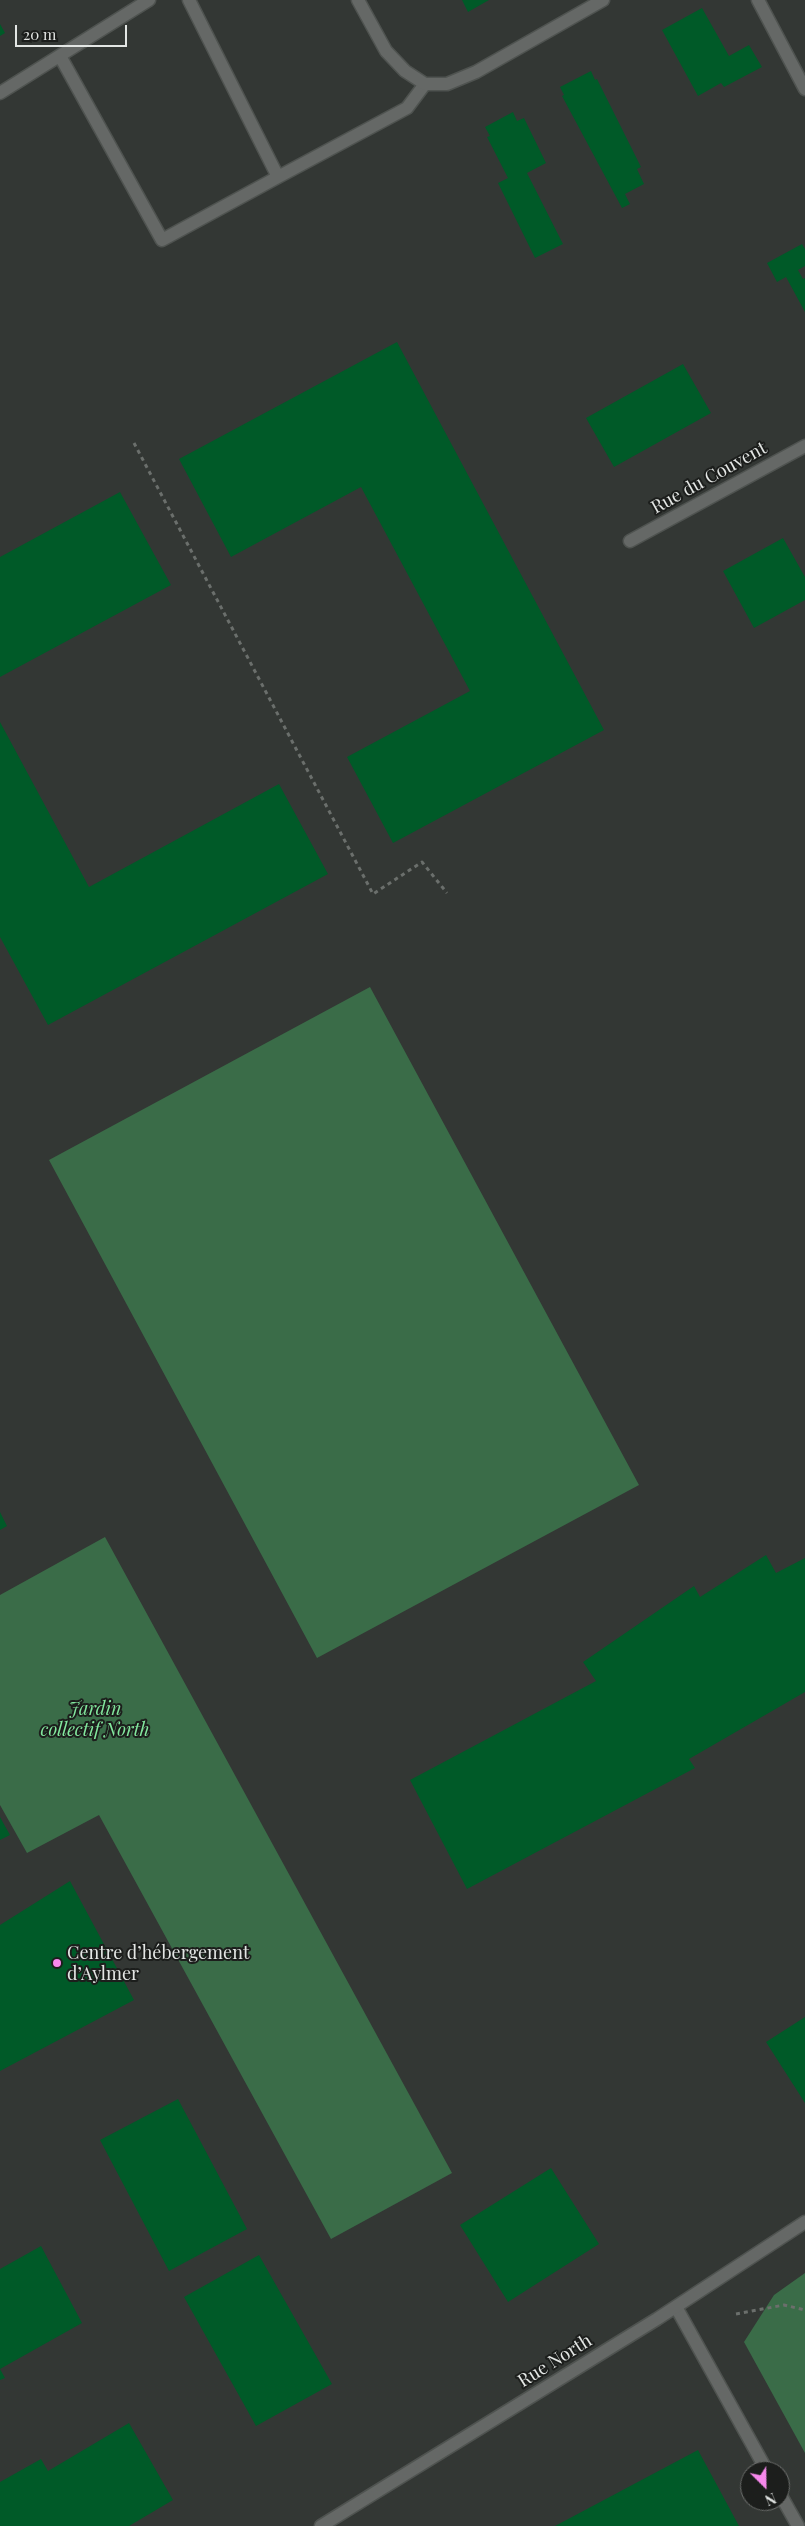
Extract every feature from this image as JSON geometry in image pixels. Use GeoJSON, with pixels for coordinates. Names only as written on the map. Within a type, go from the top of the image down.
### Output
{"type":"FeatureCollection","features":[{"type":"Feature","properties":{"kind":"street"},"geometry":{"type":"LineString","coordinates":[[0,93],[149,0]]}},
{"type":"Feature","properties":{"kind":"street"},"geometry":{"type":"LineString","coordinates":[[189,0],[278,177]]}},
{"type":"Feature","properties":{"kind":"street"},"geometry":{"type":"LineString","coordinates":[[358,0],[386,51],[404,71],[425,84],[447,84],[476,72],[603,0]]}},
{"type":"Feature","properties":{"kind":"street"},"geometry":{"type":"LineString","coordinates":[[758,0],[805,89]]}},
{"type":"Feature","properties":{"kind":"street"},"geometry":{"type":"LineString","coordinates":[[60,56],[162,240],[408,108],[425,84]]}},
{"type":"Feature","properties":{"kind":"street","name":"Rue du Couvent"},"geometry":{"type":"LineString","coordinates":[[630,541],[805,446]]}},
{"type":"Feature","properties":{"kind":"street","name":"Rue North"},"geometry":{"type":"LineString","coordinates":[[321,2526],[676,2307],[805,2222]]}},
{"type":"Feature","properties":{"kind":"street"},"geometry":{"type":"LineString","coordinates":[[676,2307],[762,2461]]}},
{"type":"Feature","properties":{"kind":"street"},"geometry":{"type":"LineString","coordinates":[[790,2511],[798,2526]]}},
{"type":"Feature","properties":{"kind":"path"},"geometry":{"type":"LineString","coordinates":[[134,443],[373,894],[422,862],[447,893]]}},
{"type":"Feature","properties":{"kind":"path"},"geometry":{"type":"LineString","coordinates":[[736,2314],[784,2305],[805,2310]]}},
{"type":"Feature","properties":{"kind":"green space"},"geometry":{"type":"Polygon","coordinates":[[[370,987],[639,1485],[317,1658],[49,1160],[370,987]]]}},
{"type":"Feature","properties":{"kind":"green space","name":"Jardin collectif North"},"geometry":{"type":"Polygon","coordinates":[[[105,1537],[452,2173],[331,2239],[99,1815],[27,1853],[0,1805],[0,1595],[105,1537]]]}},
{"type":"Feature","properties":{"kind":"green space"},"geometry":{"type":"Polygon","coordinates":[[[805,2273],[805,2453],[744,2342],[774,2295],[805,2273]]]}},
{"type":"Feature","properties":{"kind":"building"},"geometry":{"type":"Polygon","coordinates":[[[462,0],[489,0],[468,12],[462,0]]]}},
{"type":"Feature","properties":{"kind":"building"},"geometry":{"type":"Polygon","coordinates":[[[702,8],[729,56],[749,45],[762,67],[724,87],[721,83],[698,96],[662,30],[702,8]]]}},
{"type":"Feature","properties":{"kind":"building"},"geometry":{"type":"Polygon","coordinates":[[[0,24],[5,33],[0,36],[0,24]]]}},
{"type":"Feature","properties":{"kind":"building"},"geometry":{"type":"Polygon","coordinates":[[[591,71],[595,80],[597,79],[641,167],[637,169],[644,184],[625,194],[630,204],[622,208],[562,96],[564,95],[560,87],[591,71]]]}},
{"type":"Feature","properties":{"kind":"building"},"geometry":{"type":"Polygon","coordinates":[[[513,112],[517,121],[524,118],[546,163],[527,173],[563,244],[535,258],[498,183],[508,178],[487,137],[490,136],[485,127],[513,112]]]}},
{"type":"Feature","properties":{"kind":"building"},"geometry":{"type":"Polygon","coordinates":[[[802,244],[805,249],[805,266],[798,270],[803,279],[805,278],[805,312],[786,277],[777,282],[767,263],[802,244]]]}},
{"type":"Feature","properties":{"kind":"building"},"geometry":{"type":"Polygon","coordinates":[[[397,342],[604,730],[393,843],[347,757],[470,691],[361,487],[231,557],[179,459],[397,342]]]}},
{"type":"Feature","properties":{"kind":"building"},"geometry":{"type":"Polygon","coordinates":[[[683,364],[711,413],[614,467],[586,418],[683,364]]]}},
{"type":"Feature","properties":{"kind":"building"},"geometry":{"type":"Polygon","coordinates":[[[120,492],[171,585],[0,677],[0,557],[120,492]]]}},
{"type":"Feature","properties":{"kind":"building"},"geometry":{"type":"Polygon","coordinates":[[[783,538],[805,577],[805,600],[754,628],[723,571],[783,538]]]}},
{"type":"Feature","properties":{"kind":"building"},"geometry":{"type":"Polygon","coordinates":[[[0,722],[89,887],[279,784],[328,874],[48,1025],[0,937],[0,722]]]}},
{"type":"Feature","properties":{"kind":"building"},"geometry":{"type":"Polygon","coordinates":[[[0,1512],[7,1526],[0,1530],[0,1512]]]}},
{"type":"Feature","properties":{"kind":"building"},"geometry":{"type":"Polygon","coordinates":[[[766,1555],[776,1573],[805,1558],[805,1692],[689,1759],[695,1768],[467,1889],[410,1780],[596,1681],[583,1662],[694,1586],[700,1597],[766,1555]]]}},
{"type":"Feature","properties":{"kind":"building"},"geometry":{"type":"Polygon","coordinates":[[[0,1817],[10,1835],[0,1840],[0,1817]]]}},
{"type":"Feature","properties":{"kind":"building","name":"Centre d’hébergement d’Aylmer"},"geometry":{"type":"Polygon","coordinates":[[[70,1881],[134,2000],[0,2071],[0,1925],[70,1881]]]}},
{"type":"Feature","properties":{"kind":"building"},"geometry":{"type":"Polygon","coordinates":[[[805,2017],[805,2103],[766,2042],[805,2017]]]}},
{"type":"Feature","properties":{"kind":"building"},"geometry":{"type":"Polygon","coordinates":[[[178,2099],[247,2229],[169,2271],[100,2140],[178,2099]]]}},
{"type":"Feature","properties":{"kind":"building"},"geometry":{"type":"Polygon","coordinates":[[[551,2168],[599,2244],[508,2302],[460,2225],[551,2168]]]}},
{"type":"Feature","properties":{"kind":"building"},"geometry":{"type":"Polygon","coordinates":[[[41,2246],[82,2323],[0,2369],[0,2269],[41,2246]]]}},
{"type":"Feature","properties":{"kind":"building"},"geometry":{"type":"Polygon","coordinates":[[[259,2255],[332,2384],[256,2426],[184,2297],[259,2255]]]}},
{"type":"Feature","properties":{"kind":"building"},"geometry":{"type":"Polygon","coordinates":[[[0,2369],[5,2378],[0,2380],[0,2369]]]}},
{"type":"Feature","properties":{"kind":"building"},"geometry":{"type":"Polygon","coordinates":[[[129,2423],[173,2500],[129,2526],[0,2526],[0,2482],[41,2459],[48,2471],[129,2423]]]}},
{"type":"Feature","properties":{"kind":"building"},"geometry":{"type":"Polygon","coordinates":[[[698,2450],[739,2526],[555,2526],[698,2450]]]}},
{"type":"Feature","properties":{"kind":"place","name":"Centre d’hébergement d’Aylmer"},"geometry":{"type":"Point","coordinates":[57,1963]}}]}
